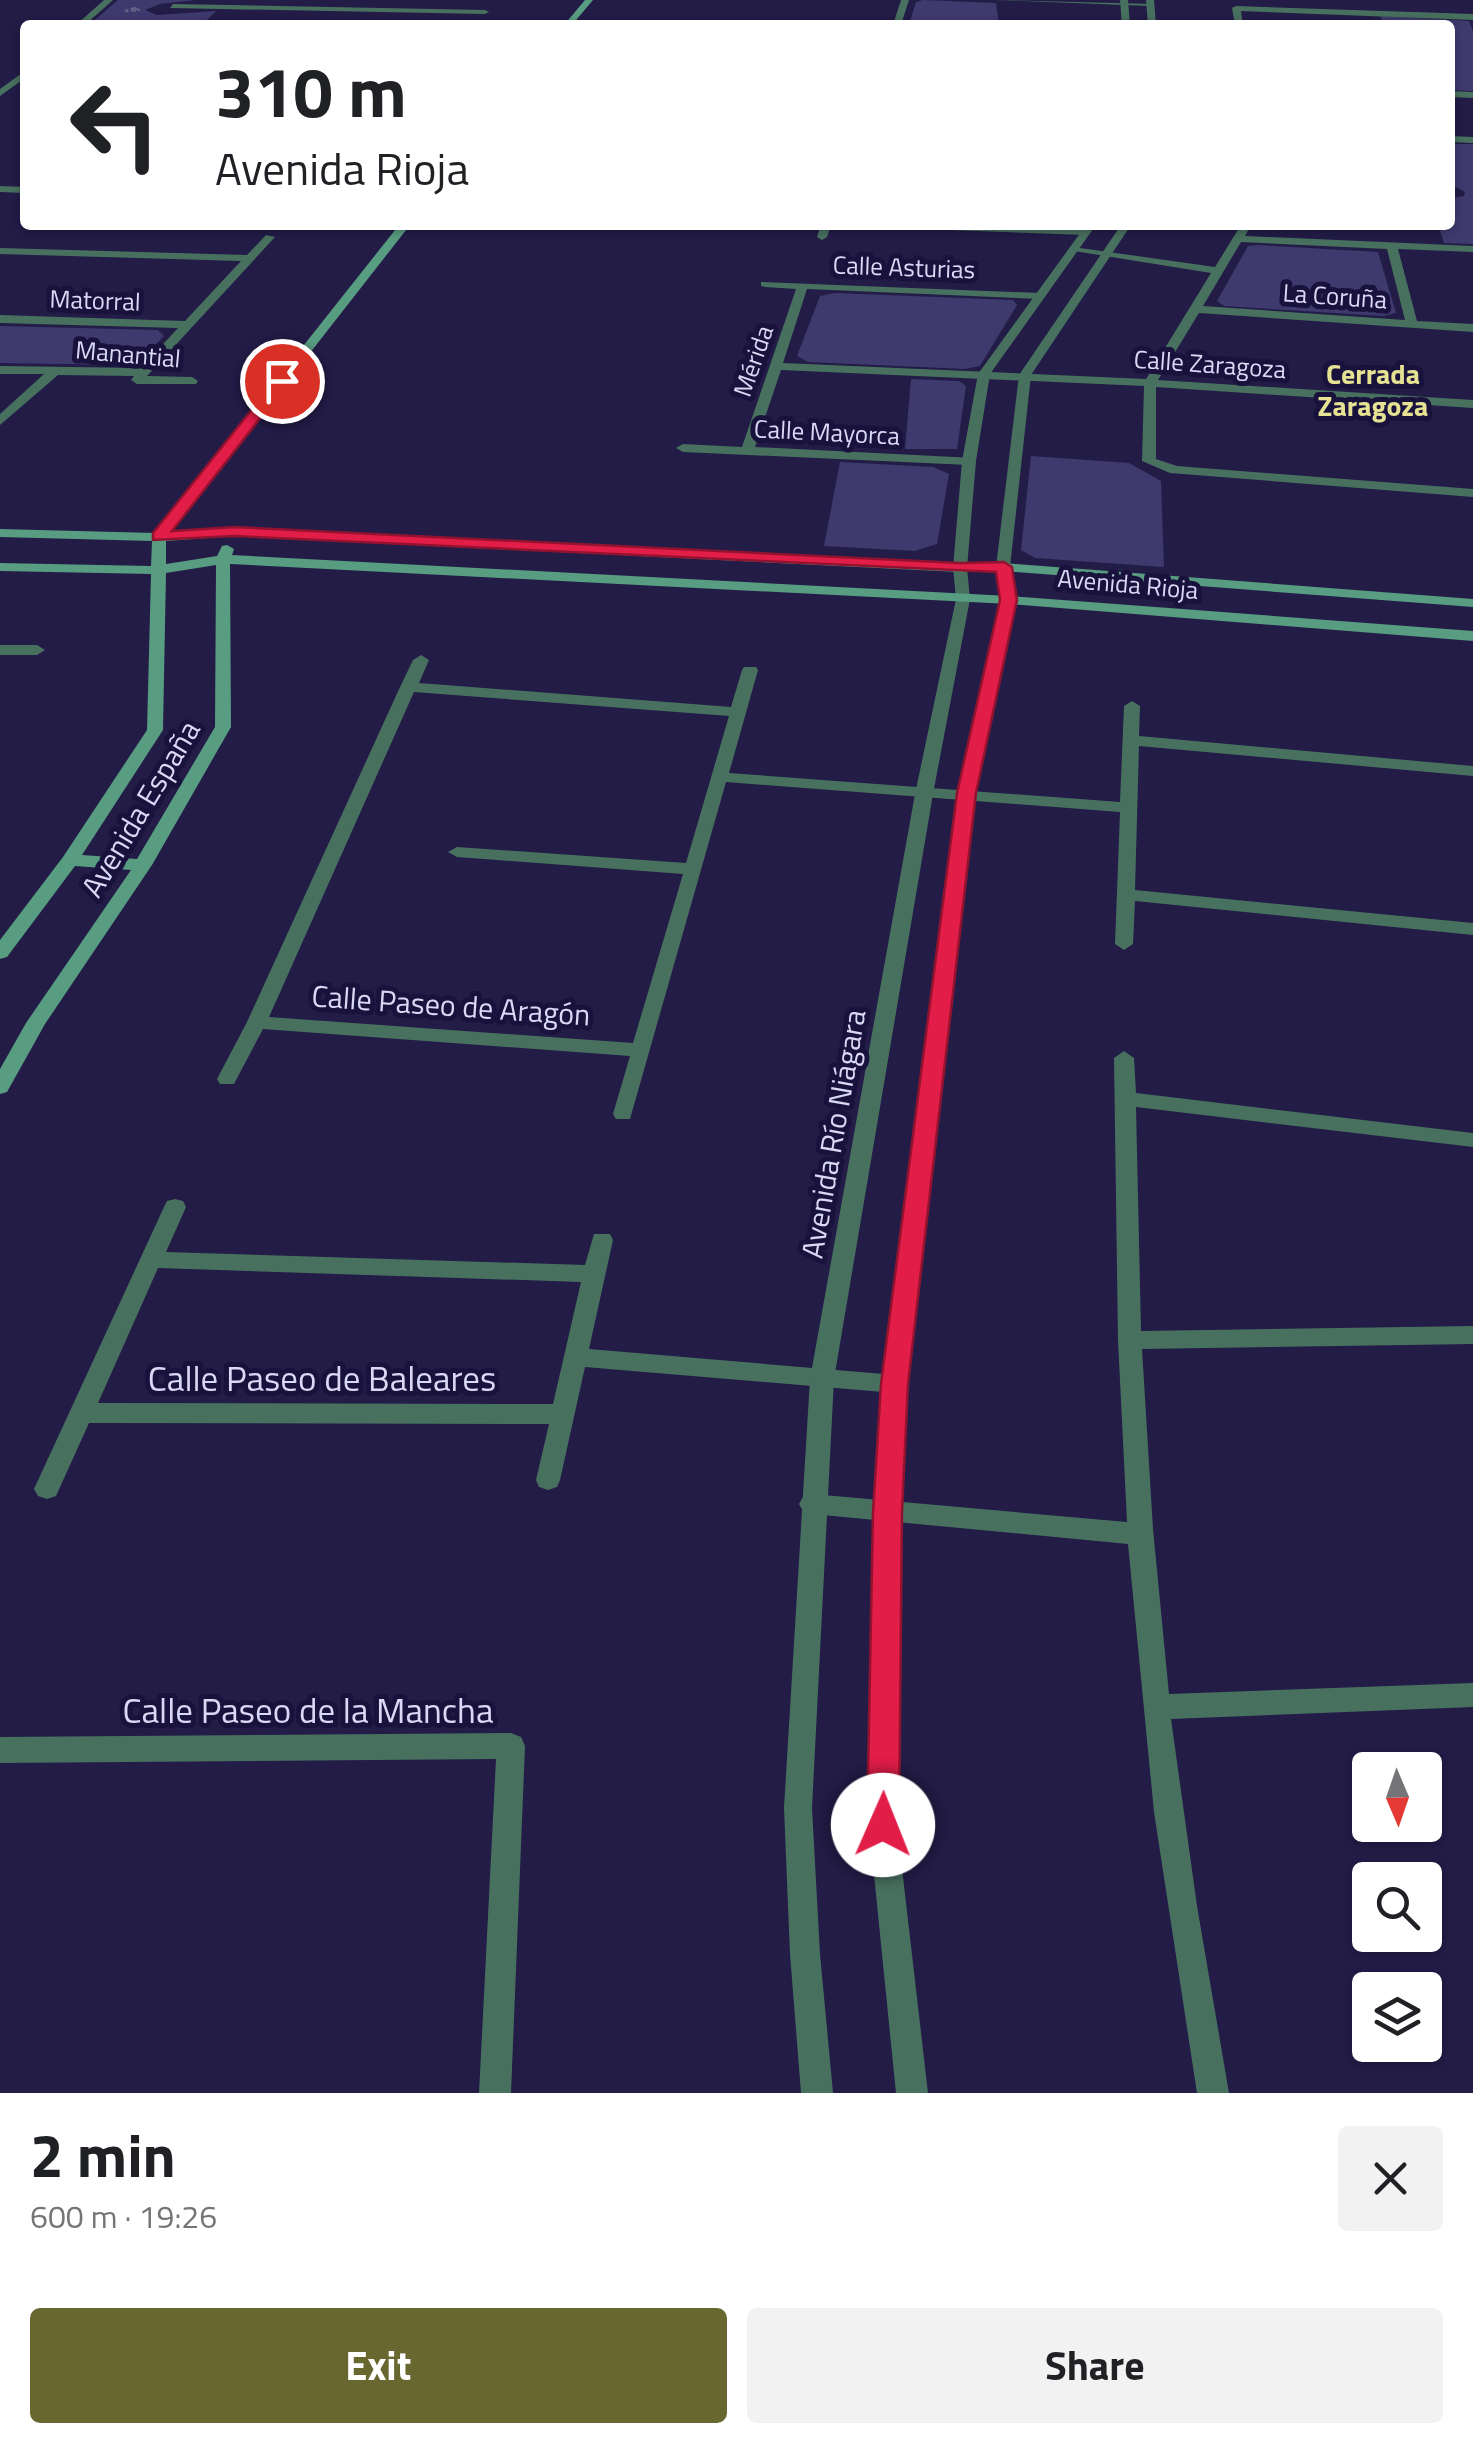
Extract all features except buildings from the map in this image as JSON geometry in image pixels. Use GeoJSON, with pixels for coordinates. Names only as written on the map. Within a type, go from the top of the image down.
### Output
{"type":"FeatureCollection","features":[{"type":"Feature","properties":{"kind":"main road"},"geometry":{"type":"LineString","coordinates":[[572,20],[590,0]]}},
{"type":"Feature","properties":{"kind":"main road"},"geometry":{"type":"LineString","coordinates":[[159,537],[401,230]]}},
{"type":"Feature","properties":{"kind":"main road","name":"Avenida Rioja"},"geometry":{"type":"LineString","coordinates":[[0,533],[159,537],[234,532],[1004,567],[1473,602]]}},
{"type":"Feature","properties":{"kind":"main road","name":"Avenida España"},"geometry":{"type":"LineString","coordinates":[[0,1087],[36,1023],[144,865],[224,728],[222,559],[234,532]]}},
{"type":"Feature","properties":{"kind":"main road","name":"Avenida España"},"geometry":{"type":"LineString","coordinates":[[0,953],[70,860],[154,730],[159,537]]}},
{"type":"Feature","properties":{"kind":"main road"},"geometry":{"type":"LineString","coordinates":[[673,582],[678,554]]}},
{"type":"Feature","properties":{"kind":"main road","name":"Avenida Rioja"},"geometry":{"type":"LineString","coordinates":[[0,567],[158,570],[222,559],[1009,600],[1473,636]]}},
{"type":"Feature","properties":{"kind":"main road"},"geometry":{"type":"LineString","coordinates":[[806,589],[811,559]]}},
{"type":"Feature","properties":{"kind":"main road"},"geometry":{"type":"LineString","coordinates":[[70,860],[144,865]]}},
{"type":"Feature","properties":{"kind":"street"},"geometry":{"type":"LineString","coordinates":[[86,20],[109,0]]}},
{"type":"Feature","properties":{"kind":"street"},"geometry":{"type":"LineString","coordinates":[[478,20],[497,0]]}},
{"type":"Feature","properties":{"kind":"street"},"geometry":{"type":"LineString","coordinates":[[998,0],[1150,2]]}},
{"type":"Feature","properties":{"kind":"street"},"geometry":{"type":"LineString","coordinates":[[173,6],[486,12]]}},
{"type":"Feature","properties":{"kind":"street"},"geometry":{"type":"LineString","coordinates":[[1238,20],[1236,8],[1473,16]]}},
{"type":"Feature","properties":{"kind":"street","name":"Avenida Río Niágara"},"geometry":{"type":"LineString","coordinates":[[817,2093],[804,1954],[798,1808],[812,1504],[822,1379],[924,794],[963,599],[960,568],[970,461],[984,374],[1087,230]]}},
{"type":"Feature","properties":{"kind":"street"},"geometry":{"type":"LineString","coordinates":[[912,2093],[883,1825],[887,1512],[895,1384],[967,793],[1009,600],[1004,567],[1026,375],[1123,230]]}},
{"type":"Feature","properties":{"kind":"street"},"geometry":{"type":"LineString","coordinates":[[1243,230],[1150,383],[1149,461],[1175,470],[1473,494]]}},
{"type":"Feature","properties":{"kind":"street"},"geometry":{"type":"LineString","coordinates":[[144,372],[270,238]]}},
{"type":"Feature","properties":{"kind":"street"},"geometry":{"type":"LineString","coordinates":[[1238,239],[1473,249]]}},
{"type":"Feature","properties":{"kind":"street"},"geometry":{"type":"LineString","coordinates":[[1392,246],[1412,324]]}},
{"type":"Feature","properties":{"kind":"street"},"geometry":{"type":"LineString","coordinates":[[1073,250],[1218,270]]}},
{"type":"Feature","properties":{"kind":"street"},"geometry":{"type":"LineString","coordinates":[[0,251],[251,258]]}},
{"type":"Feature","properties":{"kind":"street","name":"Calle Asturias"},"geometry":{"type":"LineString","coordinates":[[766,284],[1040,296]]}},
{"type":"Feature","properties":{"kind":"street","name":"Mérida"},"geometry":{"type":"LineString","coordinates":[[746,451],[802,286]]}},
{"type":"Feature","properties":{"kind":"street","name":"La Coruña"},"geometry":{"type":"LineString","coordinates":[[1195,309],[1473,328]]}},
{"type":"Feature","properties":{"kind":"street","name":"Matorral"},"geometry":{"type":"LineString","coordinates":[[0,319],[188,325]]}},
{"type":"Feature","properties":{"kind":"street","name":"Calle Zaragoza"},"geometry":{"type":"LineString","coordinates":[[775,366],[1026,375],[1473,404]]}},
{"type":"Feature","properties":{"kind":"street","name":"Manantial"},"geometry":{"type":"LineString","coordinates":[[0,370],[144,372]]}},
{"type":"Feature","properties":{"kind":"street"},"geometry":{"type":"LineString","coordinates":[[0,420],[55,371]]}},
{"type":"Feature","properties":{"kind":"street","name":"Manantial"},"geometry":{"type":"LineString","coordinates":[[144,372],[137,380],[192,381]]}},
{"type":"Feature","properties":{"kind":"street","name":"Calle Mayorca"},"geometry":{"type":"LineString","coordinates":[[683,448],[970,461]]}},
{"type":"Feature","properties":{"kind":"street"},"geometry":{"type":"LineString","coordinates":[[0,650],[37,650]]}},
{"type":"Feature","properties":{"kind":"street","name":"Calle Paseo de Aragón"},"geometry":{"type":"LineString","coordinates":[[226,1080],[257,1022],[422,660]]}},
{"type":"Feature","properties":{"kind":"street"},"geometry":{"type":"LineString","coordinates":[[623,1114],[750,670]]}},
{"type":"Feature","properties":{"kind":"street"},"geometry":{"type":"LineString","coordinates":[[408,687],[738,712]]}},
{"type":"Feature","properties":{"kind":"street"},"geometry":{"type":"LineString","coordinates":[[1124,944],[1132,706]]}},
{"type":"Feature","properties":{"kind":"street"},"geometry":{"type":"LineString","coordinates":[[1131,740],[1473,771]]}},
{"type":"Feature","properties":{"kind":"street"},"geometry":{"type":"LineString","coordinates":[[721,777],[1128,808]]}},
{"type":"Feature","properties":{"kind":"street"},"geometry":{"type":"LineString","coordinates":[[457,852],[693,868]]}},
{"type":"Feature","properties":{"kind":"street"},"geometry":{"type":"LineString","coordinates":[[1126,895],[1473,929]]}},
{"type":"Feature","properties":{"kind":"street","name":"Calle Paseo de Aragón"},"geometry":{"type":"LineString","coordinates":[[257,1022],[642,1050]]}},
{"type":"Feature","properties":{"kind":"street"},"geometry":{"type":"LineString","coordinates":[[1124,1058],[1130,1340],[1141,1534],[1181,1920],[1213,2093]]}},
{"type":"Feature","properties":{"kind":"street"},"geometry":{"type":"LineString","coordinates":[[1126,1099],[1473,1140]]}},
{"type":"Feature","properties":{"kind":"street","name":"Calle Paseo de Baleares"},"geometry":{"type":"LineString","coordinates":[[47,1489],[175,1207]]}},
{"type":"Feature","properties":{"kind":"street"},"geometry":{"type":"LineString","coordinates":[[548,1480],[602,1240]]}},
{"type":"Feature","properties":{"kind":"street"},"geometry":{"type":"LineString","coordinates":[[151,1260],[594,1274]]}},
{"type":"Feature","properties":{"kind":"street"},"geometry":{"type":"LineString","coordinates":[[1130,1340],[1473,1334]]}},
{"type":"Feature","properties":{"kind":"street"},"geometry":{"type":"LineString","coordinates":[[576,1357],[895,1384]]}},
{"type":"Feature","properties":{"kind":"street","name":"Calle Paseo de Baleares"},"geometry":{"type":"LineString","coordinates":[[82,1413],[563,1414]]}},
{"type":"Feature","properties":{"kind":"street"},"geometry":{"type":"LineString","coordinates":[[812,1504],[1141,1534]]}},
{"type":"Feature","properties":{"kind":"street"},"geometry":{"type":"LineString","coordinates":[[1156,1706],[1473,1695]]}},
{"type":"Feature","properties":{"kind":"street","name":"Calle Paseo de la Mancha"},"geometry":{"type":"LineString","coordinates":[[0,1750],[511,1746],[495,2093]]}},
{"type":"Feature","properties":{"kind":"shaded area"},"geometry":{"type":"Polygon","coordinates":[[[118,0],[196,0],[160,4],[145,10],[157,15],[216,11],[207,20],[95,20],[118,0]]]}},
{"type":"Feature","properties":{"kind":"shaded area"},"geometry":{"type":"Polygon","coordinates":[[[916,2],[996,3],[998,20],[911,20],[916,2]]]}},
{"type":"Feature","properties":{"kind":"shaded area"},"geometry":{"type":"Polygon","coordinates":[[[1380,16],[1451,20],[1382,20],[1380,16]]]}},
{"type":"Feature","properties":{"kind":"shaded area"},"geometry":{"type":"Polygon","coordinates":[[[1455,20],[1469,21],[1473,31],[1473,91],[1455,90],[1455,20]]]}},
{"type":"Feature","properties":{"kind":"shaded area"},"geometry":{"type":"Polygon","coordinates":[[[1455,144],[1473,144],[1473,244],[1444,243],[1440,230],[1455,230],[1455,197],[1464,196],[1465,192],[1455,187],[1455,144]]]}},
{"type":"Feature","properties":{"kind":"shaded area"},"geometry":{"type":"Polygon","coordinates":[[[1248,246],[1378,252],[1396,313],[1383,316],[1224,306],[1217,301],[1248,246]]]}},
{"type":"Feature","properties":{"kind":"shaded area"},"geometry":{"type":"Polygon","coordinates":[[[835,293],[1013,300],[1017,305],[980,366],[965,369],[808,362],[797,356],[820,296],[835,293]]]}},
{"type":"Feature","properties":{"kind":"shaded area"},"geometry":{"type":"Polygon","coordinates":[[[0,326],[158,330],[164,336],[141,359],[127,365],[0,363],[0,326]]]}},
{"type":"Feature","properties":{"kind":"shaded area"},"geometry":{"type":"Polygon","coordinates":[[[911,379],[959,381],[966,386],[957,449],[905,449],[911,379]]]}},
{"type":"Feature","properties":{"kind":"shaded area"},"geometry":{"type":"Polygon","coordinates":[[[1031,456],[1129,463],[1161,481],[1164,567],[1035,558],[1021,550],[1031,456]]]}},
{"type":"Feature","properties":{"kind":"shaded area"},"geometry":{"type":"Polygon","coordinates":[[[840,462],[933,467],[949,474],[937,544],[915,551],[824,546],[840,462]]]}},
{"type":"Feature","properties":{"kind":"district","name":"Cerrada Zaragoza"},"geometry":{"type":"Point","coordinates":[1373,390]}},
{"type":"Feature","properties":{"kind":"route"},"geometry":{"type":"LineString","coordinates":[[282,381],[159,537],[234,532],[1004,567],[1009,600],[967,793],[895,1384],[887,1512],[883,1825]]}}]}
